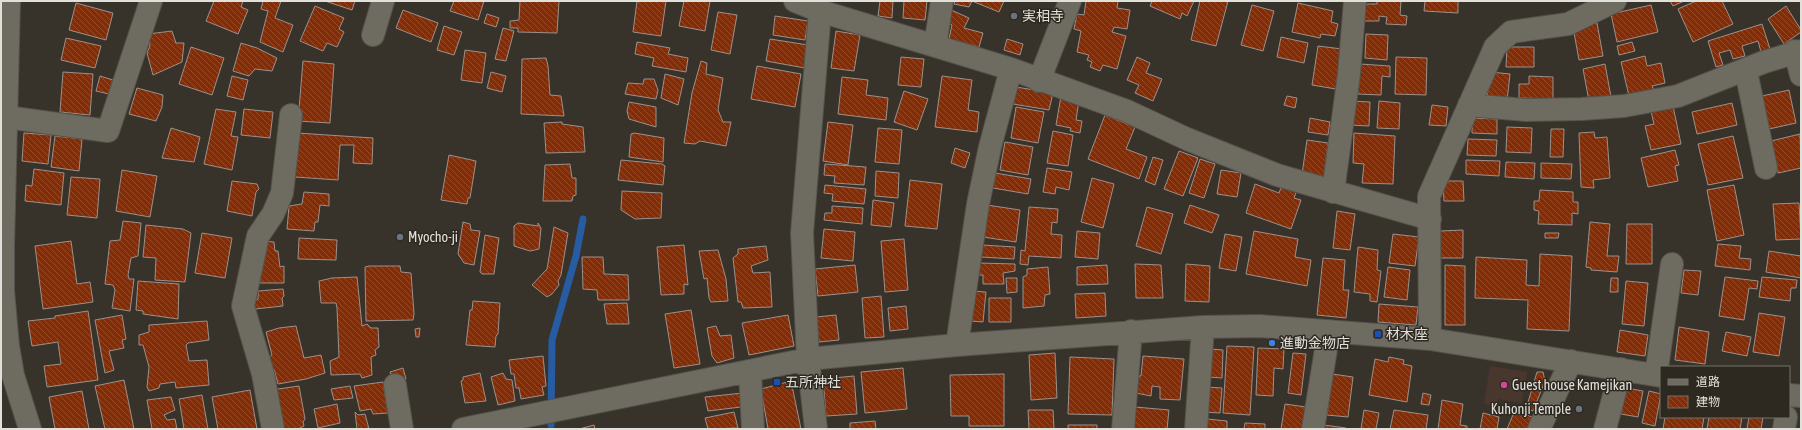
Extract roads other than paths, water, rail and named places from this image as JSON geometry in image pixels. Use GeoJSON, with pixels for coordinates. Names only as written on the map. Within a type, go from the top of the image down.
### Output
{"type":"FeatureCollection","features":[{"type":"Feature","properties":{"kind":"street"},"geometry":{"type":"LineString","coordinates":[[9,1],[2,245],[3,290],[8,346],[14,375],[30,429]]}},
{"type":"Feature","properties":{"kind":"street"},"geometry":{"type":"LineString","coordinates":[[6,117],[108,131],[151,1]]}},
{"type":"Feature","properties":{"kind":"street"},"geometry":{"type":"LineString","coordinates":[[373,35],[383,1]]}},
{"type":"Feature","properties":{"kind":"street"},"geometry":{"type":"LineString","coordinates":[[935,46],[942,1]]}},
{"type":"Feature","properties":{"kind":"street"},"geometry":{"type":"LineString","coordinates":[[1039,81],[1070,1]]}},
{"type":"Feature","properties":{"kind":"street"},"geometry":{"type":"LineString","coordinates":[[1333,192],[1349,74],[1354,1]]}},
{"type":"Feature","properties":{"kind":"street"},"geometry":{"type":"LineString","coordinates":[[1430,339],[1429,196],[1495,47],[1511,32],[1568,24],[1615,1]]}},
{"type":"Feature","properties":{"kind":"street"},"geometry":{"type":"LineString","coordinates":[[816,429],[808,359],[802,233],[804,4],[1011,69],[1039,81],[1127,111],[1187,139],[1277,175],[1430,219]]}},
{"type":"Feature","properties":{"kind":"street"},"geometry":{"type":"LineString","coordinates":[[1469,105],[1526,110],[1582,109],[1624,106],[1678,96],[1798,51],[1801,75]]}},
{"type":"Feature","properties":{"kind":"street"},"geometry":{"type":"LineString","coordinates":[[957,345],[978,204],[990,147],[1011,69]]}},
{"type":"Feature","properties":{"kind":"street"},"geometry":{"type":"LineString","coordinates":[[1746,71],[1766,168]]}},
{"type":"Feature","properties":{"kind":"street"},"geometry":{"type":"LineString","coordinates":[[273,429],[263,374],[243,306],[258,236],[273,214],[282,193],[291,114]]}},
{"type":"Feature","properties":{"kind":"street"},"geometry":{"type":"LineString","coordinates":[[1660,366],[1672,264]]}},
{"type":"Feature","properties":{"kind":"street"},"geometry":{"type":"LineString","coordinates":[[463,429],[750,372],[808,359],[957,345],[1131,331],[1203,327],[1260,326],[1430,339],[1659,376]]}},
{"type":"Feature","properties":{"kind":"street"},"geometry":{"type":"LineString","coordinates":[[1196,429],[1203,327]]}},
{"type":"Feature","properties":{"kind":"street"},"geometry":{"type":"LineString","coordinates":[[1123,429],[1131,331]]}},
{"type":"Feature","properties":{"kind":"street"},"geometry":{"type":"LineString","coordinates":[[1313,429],[1329,331]]}},
{"type":"Feature","properties":{"kind":"street"},"geometry":{"type":"LineString","coordinates":[[1539,429],[1571,361]]}},
{"type":"Feature","properties":{"kind":"street"},"geometry":{"type":"LineString","coordinates":[[1605,429],[1621,369]]}},
{"type":"Feature","properties":{"kind":"street"},"geometry":{"type":"LineString","coordinates":[[750,372],[753,429]]}},
{"type":"Feature","properties":{"kind":"street"},"geometry":{"type":"LineString","coordinates":[[395,385],[402,429]]}},
{"type":"Feature","properties":{"kind":"street"},"geometry":{"type":"LineString","coordinates":[[1784,429],[1786,418]]}},
{"type":"Feature","properties":{"kind":"waterway"},"geometry":{"type":"LineString","coordinates":[[551,425],[552,340],[576,256],[583,219]]}},
{"type":"Feature","properties":{"kind":"place","name":"実相寺"},"geometry":{"type":"Point","coordinates":[1014,16]}},
{"type":"Feature","properties":{"kind":"place","name":"Myocho-ji"},"geometry":{"type":"Point","coordinates":[400,237]}},
{"type":"Feature","properties":{"kind":"place","name":"材木座"},"geometry":{"type":"Point","coordinates":[1378,334]}},
{"type":"Feature","properties":{"kind":"place","name":"進動金物店"},"geometry":{"type":"Point","coordinates":[1272,343]}},
{"type":"Feature","properties":{"kind":"place","name":"五所神社"},"geometry":{"type":"Point","coordinates":[777,382]}},
{"type":"Feature","properties":{"kind":"place","name":"Guest house Kamejikan"},"geometry":{"type":"Point","coordinates":[1504,385]}},
{"type":"Feature","properties":{"kind":"place","name":"Kuhonji Temple"},"geometry":{"type":"Point","coordinates":[1579,409]}}]}
